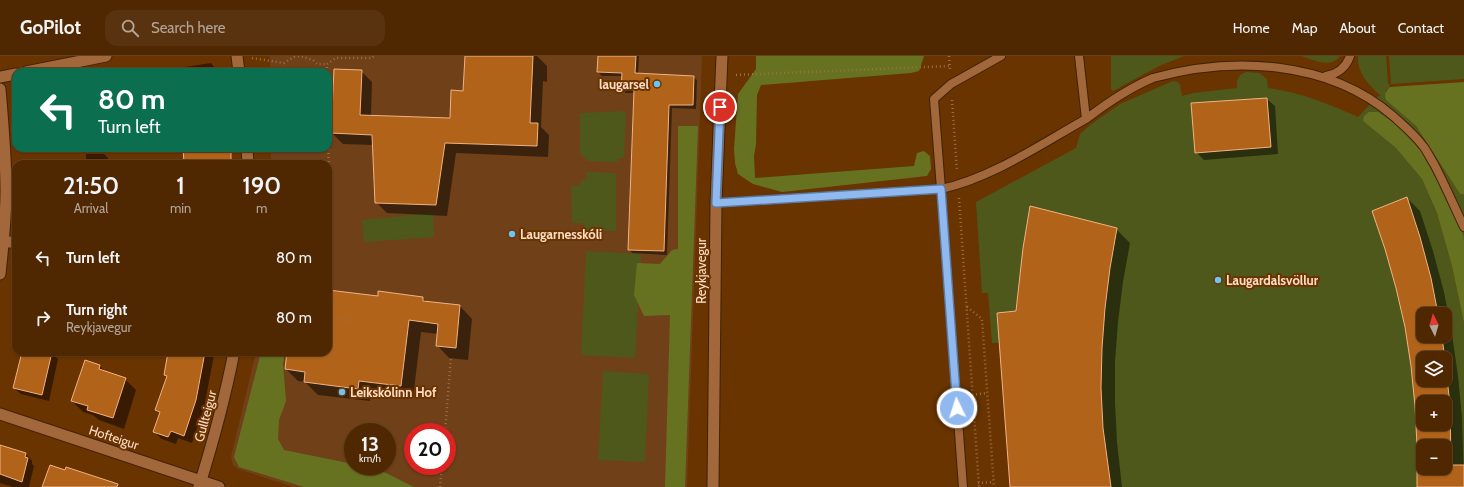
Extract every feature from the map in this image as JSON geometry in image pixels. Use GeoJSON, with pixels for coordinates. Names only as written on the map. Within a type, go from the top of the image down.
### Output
{"type":"FeatureCollection","features":[{"type":"Feature","properties":{"kind":"street"},"geometry":{"type":"LineString","coordinates":[[46,68],[106,56]]}},
{"type":"Feature","properties":{"kind":"street","name":"Reykjavegur"},"geometry":{"type":"LineString","coordinates":[[713,487],[716,203],[722,56]]}},
{"type":"Feature","properties":{"kind":"street"},"geometry":{"type":"LineString","coordinates":[[240,68],[242,57]]}},
{"type":"Feature","properties":{"kind":"street"},"geometry":{"type":"LineString","coordinates":[[0,77],[12,75]]}},
{"type":"Feature","properties":{"kind":"street"},"geometry":{"type":"LineString","coordinates":[[0,89],[4,131],[6,192],[0,274]]}},
{"type":"Feature","properties":{"kind":"street"},"geometry":{"type":"LineString","coordinates":[[3,242],[12,242]]}},
{"type":"Feature","properties":{"kind":"street","name":"Gullteigur"},"geometry":{"type":"LineString","coordinates":[[199,484],[221,412],[233,356]]}},
{"type":"Feature","properties":{"kind":"street","name":"Hofteigur"},"geometry":{"type":"LineString","coordinates":[[0,414],[199,484],[219,487]]}},
{"type":"Feature","properties":{"kind":"lane"},"geometry":{"type":"LineString","coordinates":[[963,487],[934,99],[951,84],[1001,56]]}},
{"type":"Feature","properties":{"kind":"lane"},"geometry":{"type":"LineString","coordinates":[[1079,56],[1086,119]]}},
{"type":"Feature","properties":{"kind":"lane"},"geometry":{"type":"LineString","coordinates":[[1326,76],[1333,75],[1346,65],[1350,56]]}},
{"type":"Feature","properties":{"kind":"lane"},"geometry":{"type":"LineString","coordinates":[[1204,64],[1217,58]]}},
{"type":"Feature","properties":{"kind":"lane"},"geometry":{"type":"LineString","coordinates":[[716,203],[941,189],[958,185],[997,169],[1086,119],[1113,99],[1130,89],[1153,78],[1178,69],[1204,64],[1230,61],[1257,61],[1284,65],[1326,76],[1361,93],[1384,108],[1405,126],[1424,146],[1452,199],[1464,227]]}},
{"type":"Feature","properties":{"kind":"path"},"geometry":{"type":"LineString","coordinates":[[242,57],[284,63],[294,57],[300,56],[313,60],[317,64],[327,64],[336,58],[372,58],[374,56]]}},
{"type":"Feature","properties":{"kind":"path"},"geometry":{"type":"LineString","coordinates":[[949,56],[979,487]]}},
{"type":"Feature","properties":{"kind":"path"},"geometry":{"type":"LineString","coordinates":[[735,75],[950,66]]}},
{"type":"Feature","properties":{"kind":"path"},"geometry":{"type":"LineString","coordinates":[[967,307],[982,319],[994,487]]}},
{"type":"Feature","properties":{"kind":"path"},"geometry":{"type":"LineString","coordinates":[[332,318],[354,321]]}},
{"type":"Feature","properties":{"kind":"path"},"geometry":{"type":"LineString","coordinates":[[446,423],[452,357]]}},
{"type":"Feature","properties":{"kind":"path"},"geometry":{"type":"LineString","coordinates":[[973,395],[987,393]]}},
{"type":"Feature","properties":{"kind":"path"},"geometry":{"type":"LineString","coordinates":[[440,487],[441,475]]}},
{"type":"Feature","properties":{"kind":"path"},"geometry":{"type":"LineString","coordinates":[[979,483],[994,482]]}},
{"type":"Feature","properties":{"kind":"shaded area","name":"Laugarnesskóli"},"geometry":{"type":"Polygon","coordinates":[[[270,56],[702,56],[687,487],[294,487],[238,469],[233,465],[231,457],[255,356],[332,356],[332,160],[271,160],[271,152],[332,152],[332,68],[270,68],[270,56]]]}},
{"type":"Feature","properties":{"kind":"green space"},"geometry":{"type":"Polygon","coordinates":[[[756,56],[924,56],[919,71],[911,73],[761,85],[757,95],[756,144],[754,156],[755,178],[914,166],[917,153],[924,151],[930,156],[931,169],[927,176],[782,192],[753,184],[738,174],[735,163],[734,149],[738,94],[756,69],[756,56]]]}},
{"type":"Feature","properties":{"kind":"green space"},"geometry":{"type":"Polygon","coordinates":[[[1111,56],[1184,56],[1159,66],[1113,91],[1111,89],[1111,56]]]}},
{"type":"Feature","properties":{"kind":"green space"},"geometry":{"type":"Polygon","coordinates":[[[1301,56],[1340,56],[1336,60],[1327,63],[1301,56]]]}},
{"type":"Feature","properties":{"kind":"green space","name":"Laugardalsvöllur"},"geometry":{"type":"Polygon","coordinates":[[[1358,56],[1386,56],[1388,83],[1390,87],[1386,90],[1386,100],[1416,126],[1460,194],[1464,194],[1464,240],[1445,195],[1422,152],[1363,121],[1396,148],[1422,179],[1437,213],[1452,266],[1464,323],[1464,487],[1010,487],[999,343],[992,343],[988,293],[982,293],[976,202],[1076,148],[1080,134],[1120,104],[1173,81],[1178,82],[1180,85],[1182,96],[1193,93],[1237,88],[1237,81],[1240,75],[1246,72],[1259,73],[1267,79],[1268,88],[1291,92],[1314,99],[1358,117],[1377,97],[1381,96],[1372,88],[1359,68],[1358,56]]]}},
{"type":"Feature","properties":{"kind":"green space"},"geometry":{"type":"Polygon","coordinates":[[[1389,56],[1464,56],[1464,79],[1391,84],[1389,56]]]}},
{"type":"Feature","properties":{"kind":"green space"},"geometry":{"type":"Polygon","coordinates":[[[1464,82],[1464,194],[1460,194],[1416,126],[1386,100],[1385,94],[1390,87],[1464,82]]]}},
{"type":"Feature","properties":{"kind":"green space"},"geometry":{"type":"Polygon","coordinates":[[[626,111],[624,158],[618,158],[618,162],[588,161],[580,153],[580,113],[626,111]]]}},
{"type":"Feature","properties":{"kind":"green space"},"geometry":{"type":"Polygon","coordinates":[[[1369,112],[1378,112],[1397,125],[1422,152],[1445,195],[1464,240],[1464,323],[1452,266],[1437,213],[1422,179],[1396,148],[1363,121],[1364,116],[1369,112]]]}},
{"type":"Feature","properties":{"kind":"green space"},"geometry":{"type":"Polygon","coordinates":[[[678,126],[698,126],[685,487],[665,487],[670,315],[644,316],[634,295],[637,263],[660,264],[672,250],[678,249],[678,126]]]}},
{"type":"Feature","properties":{"kind":"green space"},"geometry":{"type":"Polygon","coordinates":[[[586,172],[616,173],[616,231],[584,230],[584,223],[572,223],[571,186],[580,185],[581,180],[587,179],[586,172]]]}},
{"type":"Feature","properties":{"kind":"green space"},"geometry":{"type":"Polygon","coordinates":[[[433,213],[434,237],[364,242],[362,220],[433,213]]]}},
{"type":"Feature","properties":{"kind":"green space"},"geometry":{"type":"Polygon","coordinates":[[[586,251],[641,254],[635,358],[581,355],[586,251]]]}},
{"type":"Feature","properties":{"kind":"green space"},"geometry":{"type":"Polygon","coordinates":[[[260,356],[284,356],[283,363],[286,401],[279,420],[278,439],[284,450],[344,462],[344,475],[390,475],[414,487],[304,487],[239,467],[234,457],[260,356]]]}},
{"type":"Feature","properties":{"kind":"green space"},"geometry":{"type":"Polygon","coordinates":[[[603,371],[649,374],[645,462],[598,460],[603,371]]]}},
{"type":"Feature","properties":{"kind":"building"},"geometry":{"type":"Polygon","coordinates":[[[465,56],[533,56],[530,123],[538,123],[537,146],[445,143],[436,205],[375,203],[372,135],[332,133],[334,69],[362,70],[360,115],[450,118],[451,90],[463,91],[465,56]]]}},
{"type":"Feature","properties":{"kind":"building"},"geometry":{"type":"Polygon","coordinates":[[[598,56],[636,56],[635,73],[694,76],[693,105],[669,105],[664,251],[628,250],[634,90],[621,90],[622,73],[597,72],[598,56]]]}},
{"type":"Feature","properties":{"kind":"building"},"geometry":{"type":"Polygon","coordinates":[[[1267,98],[1271,147],[1195,153],[1191,103],[1267,98]]]}},
{"type":"Feature","properties":{"kind":"building"},"geometry":{"type":"Polygon","coordinates":[[[183,152],[231,152],[231,160],[184,160],[183,152]]]}},
{"type":"Feature","properties":{"kind":"building"},"geometry":{"type":"Polygon","coordinates":[[[1407,197],[1420,237],[1431,278],[1437,307],[1416,307],[1416,343],[1443,343],[1444,351],[1416,351],[1416,387],[1448,387],[1449,395],[1416,395],[1416,426],[1411,366],[1405,327],[1385,249],[1372,211],[1407,197]]]}},
{"type":"Feature","properties":{"kind":"building"},"geometry":{"type":"Polygon","coordinates":[[[1030,206],[1117,228],[1105,308],[1101,388],[1103,428],[1111,487],[1010,487],[997,313],[1016,311],[1023,248],[1030,206]]]}},
{"type":"Feature","properties":{"kind":"building"},"geometry":{"type":"Polygon","coordinates":[[[332,290],[378,296],[378,291],[423,297],[423,301],[460,305],[456,348],[436,346],[438,324],[409,320],[401,386],[359,381],[358,389],[304,382],[305,372],[285,369],[287,356],[332,356],[332,290]]]}},
{"type":"Feature","properties":{"kind":"building"},"geometry":{"type":"Polygon","coordinates":[[[21,356],[51,356],[42,395],[13,388],[21,356]]]}},
{"type":"Feature","properties":{"kind":"building"},"geometry":{"type":"Polygon","coordinates":[[[167,356],[204,356],[196,400],[184,436],[171,431],[168,437],[153,432],[160,412],[155,410],[167,376],[164,375],[167,356]]]}},
{"type":"Feature","properties":{"kind":"building"},"geometry":{"type":"Polygon","coordinates":[[[85,360],[100,365],[99,369],[126,378],[113,418],[87,410],[88,406],[71,401],[85,360]]]}},
{"type":"Feature","properties":{"kind":"building"},"geometry":{"type":"Polygon","coordinates":[[[1416,431],[1450,431],[1451,439],[1417,439],[1416,431]]]}},
{"type":"Feature","properties":{"kind":"building"},"geometry":{"type":"Polygon","coordinates":[[[0,445],[26,453],[25,457],[28,458],[22,482],[0,474],[0,445]]]}},
{"type":"Feature","properties":{"kind":"building"},"geometry":{"type":"Polygon","coordinates":[[[50,465],[65,470],[66,467],[118,484],[117,487],[42,487],[50,465]]]}},
{"type":"Feature","properties":{"kind":"building"},"geometry":{"type":"Polygon","coordinates":[[[1452,465],[1464,465],[1464,487],[1417,487],[1417,475],[1452,475],[1452,465]]]}},
{"type":"Feature","properties":{"kind":"place","name":"laugarsel"},"geometry":{"type":"Point","coordinates":[657,84]}},
{"type":"Feature","properties":{"kind":"place","name":"Laugarnesskóli"},"geometry":{"type":"Point","coordinates":[512,234]}},
{"type":"Feature","properties":{"kind":"place","name":"Laugardalsvöllur"},"geometry":{"type":"Point","coordinates":[1218,280]}},
{"type":"Feature","properties":{"kind":"place","name":"Leikskólinn Hof"},"geometry":{"type":"Point","coordinates":[342,392]}},
{"type":"Feature","properties":{"kind":"route"},"geometry":{"type":"LineString","coordinates":[[720,107],[716,203],[941,189],[957,408]]}}]}
